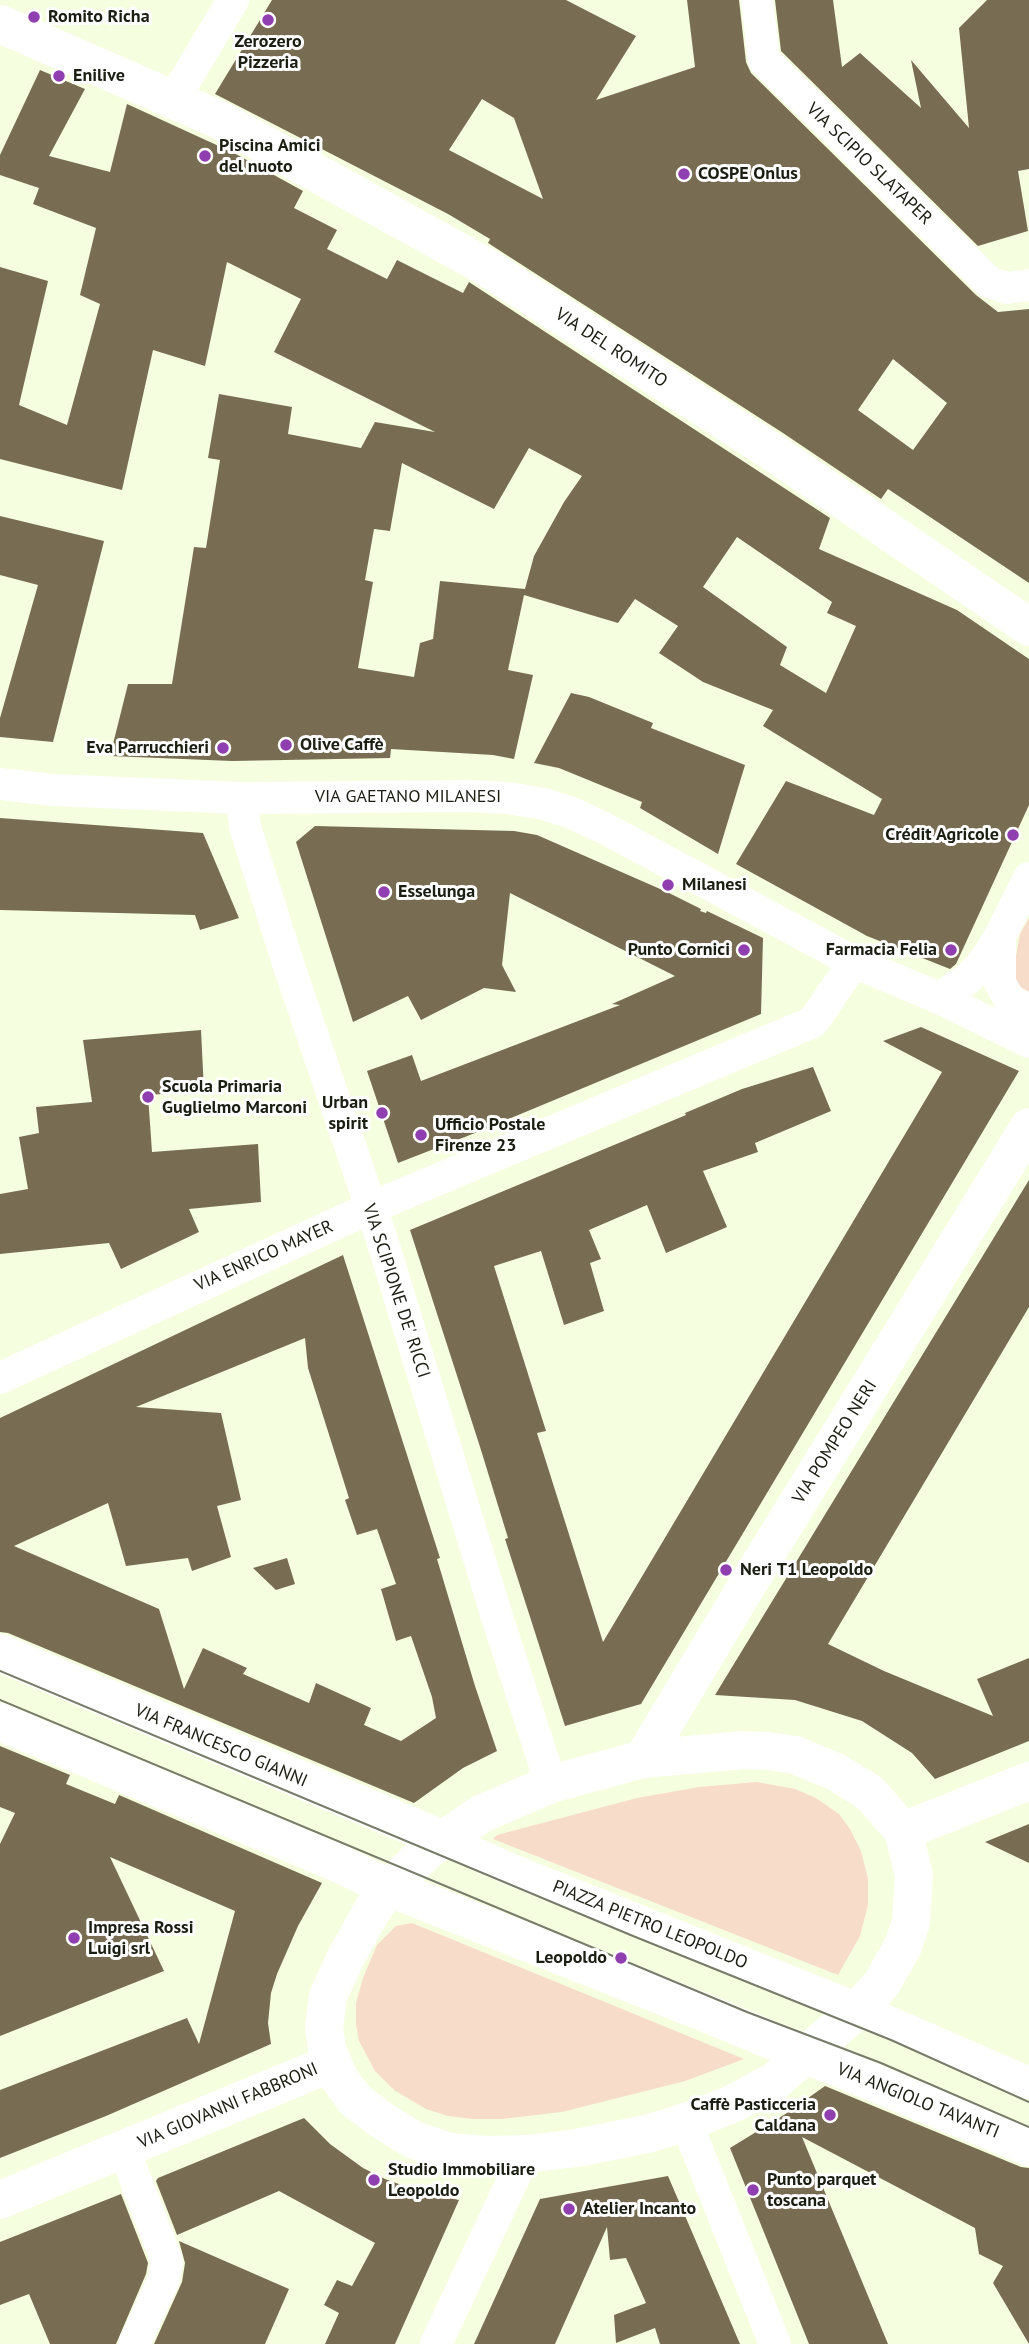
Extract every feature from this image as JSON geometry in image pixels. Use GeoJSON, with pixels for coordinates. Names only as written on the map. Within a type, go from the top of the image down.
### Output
{"type":"FeatureCollection","features":[{"type":"Feature","properties":{"kind":"street"},"geometry":{"type":"LineString","coordinates":[[174,99],[233,0]]}},
{"type":"Feature","properties":{"kind":"street","name":"VIA SCIPIO SLATAPER"},"geometry":{"type":"LineString","coordinates":[[757,0],[764,60],[989,282],[1007,288],[1029,285]]}},
{"type":"Feature","properties":{"kind":"street","name":"VIA DEL ROMITO"},"geometry":{"type":"LineString","coordinates":[[0,24],[220,120],[483,265],[771,451],[1029,628]]}},
{"type":"Feature","properties":{"kind":"street","name":"VIA GAETANO MILANESI"},"geometry":{"type":"LineString","coordinates":[[0,784],[52,790],[242,798],[470,796],[526,800],[555,807],[606,829],[853,962],[939,998],[1029,1042]]}},
{"type":"Feature","properties":{"kind":"street","name":"VIA SCIPIONE DE' RICCI"},"geometry":{"type":"LineString","coordinates":[[242,798],[245,827],[370,1208],[551,1784]]}},
{"type":"Feature","properties":{"kind":"street"},"geometry":{"type":"LineString","coordinates":[[939,998],[969,978],[1000,936],[1029,878]]}},
{"type":"Feature","properties":{"kind":"street"},"geometry":{"type":"LineString","coordinates":[[1000,936],[1000,983],[1009,999],[1029,1010]]}},
{"type":"Feature","properties":{"kind":"street","name":"VIA ENRICO MAYER"},"geometry":{"type":"LineString","coordinates":[[0,1378],[370,1208],[813,1022],[853,962]]}},
{"type":"Feature","properties":{"kind":"street","name":"VIA POMPEO NERI"},"geometry":{"type":"LineString","coordinates":[[643,1759],[1029,1127]]}},
{"type":"Feature","properties":{"kind":"street","name":"VIA FRANCESCO GIANNI"},"geometry":{"type":"LineString","coordinates":[[0,1653],[442,1839]]}},
{"type":"Feature","properties":{"kind":"street"},"geometry":{"type":"LineString","coordinates":[[0,1722],[334,1861],[390,1888],[807,2056]]}},
{"type":"Feature","properties":{"kind":"street"},"geometry":{"type":"LineString","coordinates":[[768,1751],[794,1755],[836,1772],[870,1793],[903,1830],[914,1875],[911,1922],[903,1946],[883,1983],[859,2009],[807,2056],[765,2087],[686,2123],[610,2142],[525,2154],[486,2155],[449,2152],[414,2140],[383,2122],[355,2100],[332,2063],[324,2039],[328,1996],[374,1907],[390,1888],[442,1839],[481,1814],[551,1784],[643,1759],[676,1754],[768,1751]]}},
{"type":"Feature","properties":{"kind":"street"},"geometry":{"type":"LineString","coordinates":[[903,1830],[1029,1781]]}},
{"type":"Feature","properties":{"kind":"street","name":"PIAZZA PIETRO LEOPOLDO"},"geometry":{"type":"LineString","coordinates":[[442,1839],[510,1869],[859,2009]]}},
{"type":"Feature","properties":{"kind":"street"},"geometry":{"type":"LineString","coordinates":[[859,2009],[1029,2083]]}},
{"type":"Feature","properties":{"kind":"street","name":"VIA ANGIOLO TAVANTI"},"geometry":{"type":"LineString","coordinates":[[807,2056],[1029,2147]]}},
{"type":"Feature","properties":{"kind":"street","name":"VIA GIOVANNI FABBRONI"},"geometry":{"type":"LineString","coordinates":[[0,2200],[332,2063]]}},
{"type":"Feature","properties":{"kind":"street"},"geometry":{"type":"LineString","coordinates":[[686,2123],[775,2344]]}},
{"type":"Feature","properties":{"kind":"street","name":"VIA GIOVANNI FABBRONI"},"geometry":{"type":"LineString","coordinates":[[124,2150],[167,2261],[164,2279],[134,2344]]}},
{"type":"Feature","properties":{"kind":"street"},"geometry":{"type":"LineString","coordinates":[[436,2344],[525,2154]]}},
{"type":"Feature","properties":{"kind":"shaded area"},"geometry":{"type":"Polygon","coordinates":[[[1029,918],[1029,997],[1011,983],[1020,934],[1029,918]]]}},
{"type":"Feature","properties":{"kind":"shaded area"},"geometry":{"type":"Polygon","coordinates":[[[757,1782],[795,1789],[816,1798],[839,1814],[861,1851],[868,1879],[868,1905],[860,1936],[838,1975],[493,1839],[497,1835],[637,1798],[699,1787],[757,1782]]]}},
{"type":"Feature","properties":{"kind":"shaded area"},"geometry":{"type":"Polygon","coordinates":[[[412,1923],[744,2059],[685,2081],[562,2112],[502,2119],[473,2119],[448,2116],[426,2109],[394,2090],[375,2071],[359,2041],[356,2024],[356,2003],[377,1945],[396,1926],[412,1923]]]}},
{"type":"Feature","properties":{"kind":"building"},"geometry":{"type":"Polygon","coordinates":[[[272,0],[566,0],[636,36],[596,100],[695,67],[687,0],[739,0],[746,62],[751,73],[976,295],[998,312],[1029,309],[1029,583],[888,489],[881,499],[488,243],[490,239],[448,214],[215,94],[272,0]],[[482,99],[449,150],[543,199],[514,118],[482,99]],[[893,359],[858,410],[913,450],[947,403],[893,359]]]}},
{"type":"Feature","properties":{"kind":"building"},"geometry":{"type":"Polygon","coordinates":[[[775,0],[833,0],[842,67],[860,53],[921,108],[911,60],[969,128],[959,28],[987,0],[1029,0],[1029,169],[1018,171],[1028,231],[978,246],[781,51],[775,0]]]}},
{"type":"Feature","properties":{"kind":"building"},"geometry":{"type":"Polygon","coordinates":[[[40,70],[85,89],[49,156],[110,172],[127,104],[234,153],[303,191],[294,208],[337,230],[327,249],[387,279],[397,260],[463,293],[469,282],[830,518],[819,549],[957,610],[1029,659],[1029,805],[956,964],[950,969],[867,936],[736,864],[786,781],[874,815],[882,799],[763,726],[773,710],[703,682],[659,653],[678,626],[635,599],[618,623],[524,595],[508,670],[533,675],[514,759],[493,755],[391,749],[390,758],[232,761],[110,756],[128,684],[172,684],[194,547],[206,548],[220,460],[208,458],[219,394],[292,407],[288,434],[361,448],[375,422],[435,432],[274,352],[301,299],[227,262],[205,366],[153,350],[122,490],[0,459],[0,267],[48,281],[19,405],[67,425],[100,304],[80,295],[96,228],[33,204],[39,188],[0,175],[0,155],[40,70]],[[529,448],[494,509],[402,463],[390,531],[374,529],[365,580],[373,582],[358,668],[414,677],[420,643],[433,639],[440,581],[525,589],[534,556],[582,476],[529,448]],[[737,537],[703,587],[787,647],[780,665],[826,693],[856,626],[827,613],[832,602],[737,537]]]}},
{"type":"Feature","properties":{"kind":"building"},"geometry":{"type":"Polygon","coordinates":[[[0,516],[104,541],[53,742],[0,737],[0,718],[38,585],[0,575],[0,516]]]}},
{"type":"Feature","properties":{"kind":"building"},"geometry":{"type":"Polygon","coordinates":[[[571,693],[589,697],[653,723],[651,728],[745,765],[718,854],[640,808],[642,802],[559,768],[534,763],[571,693]]]}},
{"type":"Feature","properties":{"kind":"building"},"geometry":{"type":"Polygon","coordinates":[[[0,818],[203,833],[239,918],[200,930],[195,915],[0,910],[0,818]]]}},
{"type":"Feature","properties":{"kind":"building"},"geometry":{"type":"Polygon","coordinates":[[[315,826],[514,831],[537,835],[763,938],[761,1014],[398,1163],[367,1071],[412,1055],[421,1081],[620,1005],[612,1004],[675,976],[510,893],[502,965],[516,992],[484,988],[421,1020],[408,996],[353,1022],[296,842],[315,826]]]}},
{"type":"Feature","properties":{"kind":"building"},"geometry":{"type":"Polygon","coordinates":[[[921,1027],[1019,1071],[641,1704],[565,1726],[505,1539],[508,1538],[481,1450],[410,1230],[742,1089],[813,1067],[831,1111],[755,1143],[758,1152],[703,1171],[727,1227],[666,1253],[647,1205],[589,1230],[601,1259],[590,1263],[604,1311],[564,1325],[541,1251],[494,1266],[546,1431],[537,1433],[603,1642],[942,1072],[883,1041],[921,1027]]]}},
{"type":"Feature","properties":{"kind":"building","name":"Scuola Primaria Guglielmo Marconi"},"geometry":{"type":"Polygon","coordinates":[[[201,1030],[204,1091],[148,1095],[152,1152],[258,1144],[261,1202],[189,1209],[199,1232],[121,1269],[109,1243],[0,1254],[0,1194],[28,1189],[19,1137],[39,1133],[36,1107],[92,1102],[83,1040],[201,1030]]]}},
{"type":"Feature","properties":{"kind":"building"},"geometry":{"type":"Polygon","coordinates":[[[1029,1180],[1029,1307],[828,1644],[884,1671],[993,1716],[977,1679],[1029,1658],[1029,1741],[935,1779],[912,1753],[862,1721],[795,1700],[715,1695],[1029,1180]]]}},
{"type":"Feature","properties":{"kind":"building"},"geometry":{"type":"Polygon","coordinates":[[[343,1255],[440,1558],[437,1559],[497,1751],[463,1768],[414,1803],[8,1633],[0,1632],[0,1418],[343,1255]],[[305,1338],[136,1407],[221,1413],[241,1500],[217,1506],[231,1557],[192,1571],[188,1558],[126,1566],[108,1503],[14,1546],[159,1609],[184,1689],[203,1648],[247,1668],[243,1674],[309,1703],[316,1683],[371,1708],[364,1725],[401,1741],[436,1718],[432,1697],[411,1636],[396,1641],[381,1589],[396,1584],[377,1529],[357,1535],[345,1500],[349,1498],[308,1368],[305,1338]]]}},
{"type":"Feature","properties":{"kind":"building"},"geometry":{"type":"Polygon","coordinates":[[[287,1558],[295,1584],[276,1590],[253,1568],[287,1558]]]}},
{"type":"Feature","properties":{"kind":"building"},"geometry":{"type":"Polygon","coordinates":[[[0,1746],[70,1775],[66,1784],[115,1804],[119,1795],[322,1883],[298,1926],[277,1974],[271,1993],[268,2023],[271,2044],[106,2116],[0,2158],[0,2090],[187,2018],[199,2044],[235,1911],[110,1857],[164,1971],[0,2036],[0,1844],[15,1813],[0,1807],[0,1746]]]}},
{"type":"Feature","properties":{"kind":"building"},"geometry":{"type":"Polygon","coordinates":[[[1029,1824],[1029,1863],[985,1842],[1029,1824]]]}},
{"type":"Feature","properties":{"kind":"building"},"geometry":{"type":"Polygon","coordinates":[[[825,2086],[1029,2168],[1029,2344],[993,2283],[1003,2266],[979,2254],[975,2228],[802,2137],[888,2344],[809,2344],[730,2148],[825,2086]]]}},
{"type":"Feature","properties":{"kind":"building"},"geometry":{"type":"Polygon","coordinates":[[[304,2118],[330,2144],[363,2168],[418,2191],[459,2200],[395,2344],[325,2344],[339,2313],[324,2305],[337,2280],[352,2286],[375,2243],[279,2191],[177,2235],[156,2181],[158,2178],[304,2118]]]}},
{"type":"Feature","properties":{"kind":"building"},"geometry":{"type":"Polygon","coordinates":[[[668,2176],[740,2344],[660,2344],[655,2328],[616,2343],[614,2315],[646,2303],[626,2258],[610,2260],[607,2227],[555,2344],[474,2344],[540,2199],[668,2176]]]}},
{"type":"Feature","properties":{"kind":"building"},"geometry":{"type":"Polygon","coordinates":[[[121,2194],[148,2263],[146,2274],[116,2344],[50,2344],[29,2294],[0,2305],[0,2242],[121,2194]]]}},
{"type":"Feature","properties":{"kind":"building"},"geometry":{"type":"Polygon","coordinates":[[[179,2241],[289,2289],[265,2344],[154,2344],[182,2282],[185,2263],[179,2241]]]}},
{"type":"Feature","properties":{"kind":"tram line"},"geometry":{"type":"LineString","coordinates":[[0,1671],[633,1936],[891,2040],[1029,2102]]}},
{"type":"Feature","properties":{"kind":"tram line"},"geometry":{"type":"LineString","coordinates":[[0,1700],[747,2012],[881,2063],[1029,2127]]}},
{"type":"Feature","properties":{"kind":"place","name":"Romito Richa"},"geometry":{"type":"Point","coordinates":[34,17]}},
{"type":"Feature","properties":{"kind":"place","name":"Zerozero Pizzeria"},"geometry":{"type":"Point","coordinates":[268,20]}},
{"type":"Feature","properties":{"kind":"place","name":"Enilive"},"geometry":{"type":"Point","coordinates":[59,76]}},
{"type":"Feature","properties":{"kind":"place","name":"Piscina Amici del nuoto"},"geometry":{"type":"Point","coordinates":[205,156]}},
{"type":"Feature","properties":{"kind":"place","name":"COSPE Onlus"},"geometry":{"type":"Point","coordinates":[684,174]}},
{"type":"Feature","properties":{"kind":"place","name":"Olive Caffè"},"geometry":{"type":"Point","coordinates":[286,745]}},
{"type":"Feature","properties":{"kind":"place","name":"Eva Parrucchieri"},"geometry":{"type":"Point","coordinates":[223,748]}},
{"type":"Feature","properties":{"kind":"place","name":"Crédit Agricole"},"geometry":{"type":"Point","coordinates":[1013,835]}},
{"type":"Feature","properties":{"kind":"place","name":"Milanesi"},"geometry":{"type":"Point","coordinates":[668,885]}},
{"type":"Feature","properties":{"kind":"place","name":"Esselunga"},"geometry":{"type":"Point","coordinates":[384,892]}},
{"type":"Feature","properties":{"kind":"place","name":"Punto Cornici"},"geometry":{"type":"Point","coordinates":[744,950]}},
{"type":"Feature","properties":{"kind":"place","name":"Farmacia Felia"},"geometry":{"type":"Point","coordinates":[951,950]}},
{"type":"Feature","properties":{"kind":"place","name":"Scuola Primaria Guglielmo Marconi"},"geometry":{"type":"Point","coordinates":[148,1097]}},
{"type":"Feature","properties":{"kind":"place","name":"Urban spirit"},"geometry":{"type":"Point","coordinates":[382,1113]}},
{"type":"Feature","properties":{"kind":"place","name":"Ufficio Postale Firenze 23"},"geometry":{"type":"Point","coordinates":[421,1135]}},
{"type":"Feature","properties":{"kind":"place","name":"Neri T1 Leopoldo"},"geometry":{"type":"Point","coordinates":[726,1570]}},
{"type":"Feature","properties":{"kind":"place","name":"Impresa Rossi Luigi srl"},"geometry":{"type":"Point","coordinates":[74,1938]}},
{"type":"Feature","properties":{"kind":"place","name":"Leopoldo"},"geometry":{"type":"Point","coordinates":[621,1958]}},
{"type":"Feature","properties":{"kind":"place","name":"Caffè Pasticceria Caldana"},"geometry":{"type":"Point","coordinates":[830,2115]}},
{"type":"Feature","properties":{"kind":"place","name":"Studio Immobiliare Leopoldo"},"geometry":{"type":"Point","coordinates":[374,2180]}},
{"type":"Feature","properties":{"kind":"place","name":"Punto parquet toscana"},"geometry":{"type":"Point","coordinates":[753,2190]}},
{"type":"Feature","properties":{"kind":"place","name":"Atelier Incanto"},"geometry":{"type":"Point","coordinates":[569,2209]}}]}
